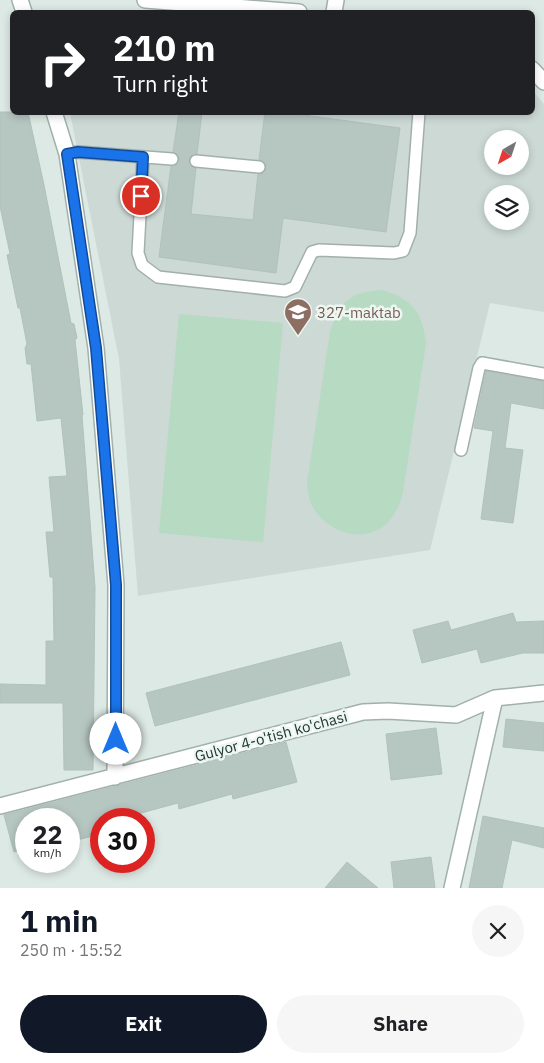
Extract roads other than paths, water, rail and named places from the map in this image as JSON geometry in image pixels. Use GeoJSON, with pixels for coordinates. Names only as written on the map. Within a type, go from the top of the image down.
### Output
{"type":"FeatureCollection","features":[{"type":"Feature","properties":{"kind":"street"},"geometry":{"type":"LineString","coordinates":[[145,0],[273,10]]}},
{"type":"Feature","properties":{"kind":"street"},"geometry":{"type":"LineString","coordinates":[[535,72],[544,82]]}},
{"type":"Feature","properties":{"kind":"street"},"geometry":{"type":"LineString","coordinates":[[55,115],[67,154],[96,348],[115,575],[116,777]]}},
{"type":"Feature","properties":{"kind":"street","name":"Gulyor 4-o'tish ko'chasi"},"geometry":{"type":"LineString","coordinates":[[0,806],[362,712],[456,715],[495,698],[544,693]]}},
{"type":"Feature","properties":{"kind":"street"},"geometry":{"type":"LineString","coordinates":[[452,888],[495,698]]}},
{"type":"Feature","properties":{"kind":"lane"},"geometry":{"type":"LineString","coordinates":[[143,157],[138,254],[142,265],[158,277],[285,291],[295,287],[312,252],[319,250],[394,253],[403,251],[410,233],[419,115]]}},
{"type":"Feature","properties":{"kind":"lane"},"geometry":{"type":"LineString","coordinates":[[67,154],[78,152],[172,160]]}},
{"type":"Feature","properties":{"kind":"lane"},"geometry":{"type":"LineString","coordinates":[[196,161],[259,167]]}},
{"type":"Feature","properties":{"kind":"lane"},"geometry":{"type":"LineString","coordinates":[[461,450],[478,368],[482,363],[544,374]]}},
{"type":"Feature","properties":{"kind":"place","name":"327-maktab"},"geometry":{"type":"Point","coordinates":[298,336]}}]}
